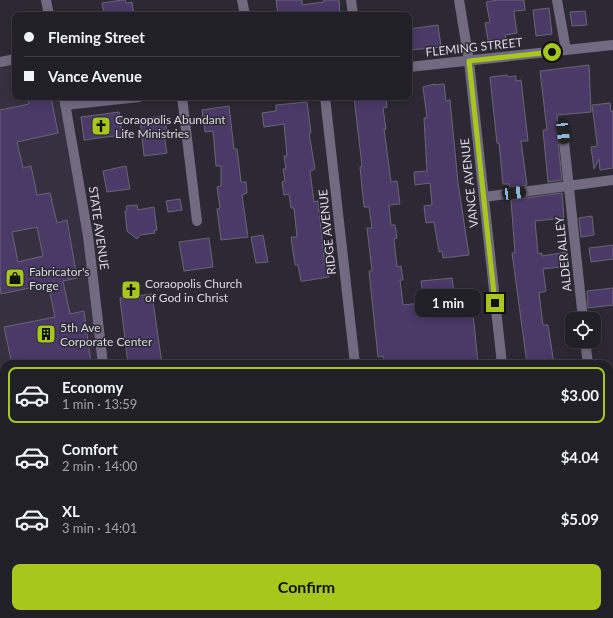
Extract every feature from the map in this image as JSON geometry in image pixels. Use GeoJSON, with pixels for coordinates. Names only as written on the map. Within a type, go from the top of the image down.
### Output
{"type":"FeatureCollection","features":[{"type":"Feature","properties":{"kind":"street"},"geometry":{"type":"LineString","coordinates":[[46,0],[48,12]]}},
{"type":"Feature","properties":{"kind":"street"},"geometry":{"type":"LineString","coordinates":[[242,0],[244,12]]}},
{"type":"Feature","properties":{"kind":"street"},"geometry":{"type":"LineString","coordinates":[[351,0],[353,12]]}},
{"type":"Feature","properties":{"kind":"street","name":"VANCE AVENUE"},"geometry":{"type":"LineString","coordinates":[[459,0],[469,61],[502,360]]}},
{"type":"Feature","properties":{"kind":"street"},"geometry":{"type":"LineString","coordinates":[[557,0],[566,50]]}},
{"type":"Feature","properties":{"kind":"street","name":"FLEMING STREET"},"geometry":{"type":"LineString","coordinates":[[412,67],[613,45]]}},
{"type":"Feature","properties":{"kind":"street"},"geometry":{"type":"LineString","coordinates":[[0,62],[12,60]]}},
{"type":"Feature","properties":{"kind":"street"},"geometry":{"type":"LineString","coordinates":[[65,101],[84,100]]}},
{"type":"Feature","properties":{"kind":"street"},"geometry":{"type":"LineString","coordinates":[[182,100],[197,221]]}},
{"type":"Feature","properties":{"kind":"street","name":"RIDGE AVENUE"},"geometry":{"type":"LineString","coordinates":[[325,100],[355,360]]}},
{"type":"Feature","properties":{"kind":"street","name":"STATE AVENUE"},"geometry":{"type":"LineString","coordinates":[[65,101],[88,236],[103,360]]}},
{"type":"Feature","properties":{"kind":"street","name":"ALDER ALLEY"},"geometry":{"type":"LineString","coordinates":[[563,132],[582,312]]}},
{"type":"Feature","properties":{"kind":"street"},"geometry":{"type":"LineString","coordinates":[[484,197],[613,180]]}},
{"type":"Feature","properties":{"kind":"street"},"geometry":{"type":"LineString","coordinates":[[586,348],[587,360]]}},
{"type":"Feature","properties":{"kind":"shaded area"},"geometry":{"type":"Polygon","coordinates":[[[12,60],[12,100],[64,100],[102,360],[0,360],[0,62],[12,60]]]}},
{"type":"Feature","properties":{"kind":"building"},"geometry":{"type":"Polygon","coordinates":[[[125,0],[126,3],[132,2],[134,12],[104,12],[102,3],[125,0]]]}},
{"type":"Feature","properties":{"kind":"building"},"geometry":{"type":"Polygon","coordinates":[[[276,0],[302,0],[302,5],[324,2],[324,0],[339,0],[340,12],[278,12],[276,0]]]}},
{"type":"Feature","properties":{"kind":"building"},"geometry":{"type":"Polygon","coordinates":[[[497,0],[524,0],[525,10],[514,11],[517,33],[505,35],[506,39],[494,41],[493,39],[488,40],[485,23],[490,22],[486,2],[497,0]]]}},
{"type":"Feature","properties":{"kind":"building"},"geometry":{"type":"Polygon","coordinates":[[[549,8],[552,34],[536,36],[533,10],[549,8]]]}},
{"type":"Feature","properties":{"kind":"building"},"geometry":{"type":"Polygon","coordinates":[[[585,11],[587,25],[572,26],[570,12],[585,11]]]}},
{"type":"Feature","properties":{"kind":"building"},"geometry":{"type":"Polygon","coordinates":[[[438,25],[441,47],[412,50],[412,29],[438,25]]]}},
{"type":"Feature","properties":{"kind":"building"},"geometry":{"type":"Polygon","coordinates":[[[589,65],[591,112],[557,115],[557,133],[562,180],[548,182],[543,130],[547,130],[540,71],[589,65]]]}},
{"type":"Feature","properties":{"kind":"building"},"geometry":{"type":"Polygon","coordinates":[[[507,75],[507,77],[516,76],[516,81],[521,80],[528,141],[521,141],[527,185],[510,187],[509,184],[503,184],[490,77],[507,75]]]}},
{"type":"Feature","properties":{"kind":"building"},"geometry":{"type":"Polygon","coordinates":[[[435,84],[444,84],[446,101],[450,100],[458,183],[469,255],[443,258],[442,251],[439,252],[434,222],[426,223],[424,206],[432,205],[430,183],[415,185],[414,172],[427,171],[424,118],[427,118],[423,87],[435,84]]]}},
{"type":"Feature","properties":{"kind":"building"},"geometry":{"type":"Polygon","coordinates":[[[28,100],[52,100],[58,133],[17,142],[23,168],[31,166],[37,195],[50,193],[57,223],[67,220],[77,278],[63,281],[70,314],[84,311],[90,360],[11,360],[4,327],[55,317],[48,284],[1,294],[0,110],[29,104],[28,100]],[[37,227],[12,232],[18,262],[43,256],[37,227]]]}},
{"type":"Feature","properties":{"kind":"building"},"geometry":{"type":"Polygon","coordinates":[[[354,100],[386,100],[387,107],[383,108],[386,129],[384,129],[391,182],[397,181],[400,204],[389,205],[391,225],[395,225],[397,238],[394,239],[397,267],[401,266],[403,280],[400,280],[403,305],[421,303],[422,318],[445,315],[442,292],[423,294],[421,281],[452,278],[454,293],[471,292],[478,360],[384,360],[383,356],[378,357],[369,271],[372,271],[367,228],[372,228],[369,207],[364,207],[360,167],[362,166],[354,100]]]}},
{"type":"Feature","properties":{"kind":"building"},"geometry":{"type":"Polygon","coordinates":[[[307,102],[311,133],[309,133],[315,169],[310,171],[314,202],[318,201],[325,265],[327,265],[329,277],[301,281],[298,265],[295,265],[291,237],[297,237],[294,208],[291,208],[289,194],[284,195],[282,182],[285,181],[283,169],[286,169],[284,156],[287,156],[284,124],[264,127],[262,113],[276,111],[276,105],[307,102]]]}},
{"type":"Feature","properties":{"kind":"building"},"geometry":{"type":"Polygon","coordinates":[[[610,103],[611,112],[613,111],[613,168],[600,170],[599,159],[594,169],[591,147],[597,146],[597,143],[592,105],[610,103]]]}},
{"type":"Feature","properties":{"kind":"building"},"geometry":{"type":"Polygon","coordinates":[[[229,106],[234,149],[237,149],[241,182],[246,182],[247,193],[242,195],[248,237],[221,240],[217,209],[220,208],[217,187],[221,186],[221,166],[216,166],[213,131],[205,132],[202,110],[229,106]]]}},
{"type":"Feature","properties":{"kind":"building","name":"Coraopolis Abundant Life Ministries"},"geometry":{"type":"Polygon","coordinates":[[[119,112],[122,135],[84,140],[81,117],[119,112]]]}},
{"type":"Feature","properties":{"kind":"building"},"geometry":{"type":"Polygon","coordinates":[[[165,116],[167,134],[164,135],[167,153],[144,156],[140,119],[165,116]]]}},
{"type":"Feature","properties":{"kind":"building"},"geometry":{"type":"Polygon","coordinates":[[[126,166],[130,189],[107,192],[103,171],[126,166]]]}},
{"type":"Feature","properties":{"kind":"building"},"geometry":{"type":"Polygon","coordinates":[[[562,193],[564,218],[535,221],[538,254],[542,253],[542,256],[567,252],[569,266],[543,269],[546,291],[539,293],[543,325],[548,325],[553,360],[526,360],[512,253],[515,253],[511,200],[562,193]]]}},
{"type":"Feature","properties":{"kind":"building"},"geometry":{"type":"Polygon","coordinates":[[[180,199],[182,210],[168,212],[166,201],[180,199]]]}},
{"type":"Feature","properties":{"kind":"building"},"geometry":{"type":"Polygon","coordinates":[[[137,205],[138,210],[154,207],[157,230],[154,230],[155,233],[140,235],[137,239],[127,231],[125,211],[127,211],[126,206],[137,205]]]}},
{"type":"Feature","properties":{"kind":"building"},"geometry":{"type":"Polygon","coordinates":[[[592,216],[594,235],[581,237],[579,218],[592,216]]]}},
{"type":"Feature","properties":{"kind":"building"},"geometry":{"type":"Polygon","coordinates":[[[263,235],[268,262],[256,263],[251,237],[263,235]]]}},
{"type":"Feature","properties":{"kind":"building"},"geometry":{"type":"Polygon","coordinates":[[[209,238],[213,267],[184,271],[179,242],[209,238]]]}},
{"type":"Feature","properties":{"kind":"building"},"geometry":{"type":"Polygon","coordinates":[[[613,245],[613,259],[591,262],[589,248],[613,245]]]}},
{"type":"Feature","properties":{"kind":"building"},"geometry":{"type":"Polygon","coordinates":[[[613,288],[613,305],[588,308],[587,291],[613,288]]]}},
{"type":"Feature","properties":{"kind":"building"},"geometry":{"type":"Polygon","coordinates":[[[152,294],[161,360],[128,360],[120,298],[152,294]]]}},
{"type":"Feature","properties":{"kind":"place","name":"Coraopolis Abundant Life Ministries"},"geometry":{"type":"Point","coordinates":[101,126]}},
{"type":"Feature","properties":{"kind":"place","name":"Fabricator's Forge"},"geometry":{"type":"Point","coordinates":[15,278]}},
{"type":"Feature","properties":{"kind":"place","name":"Coraopolis Church of God in Christ"},"geometry":{"type":"Point","coordinates":[131,290]}},
{"type":"Feature","properties":{"kind":"place","name":"5th Ave Corporate Center"},"geometry":{"type":"Point","coordinates":[46,334]}},
{"type":"Feature","properties":{"kind":"route"},"geometry":{"type":"LineString","coordinates":[[495,303],[469,61],[552,52]]}}]}
